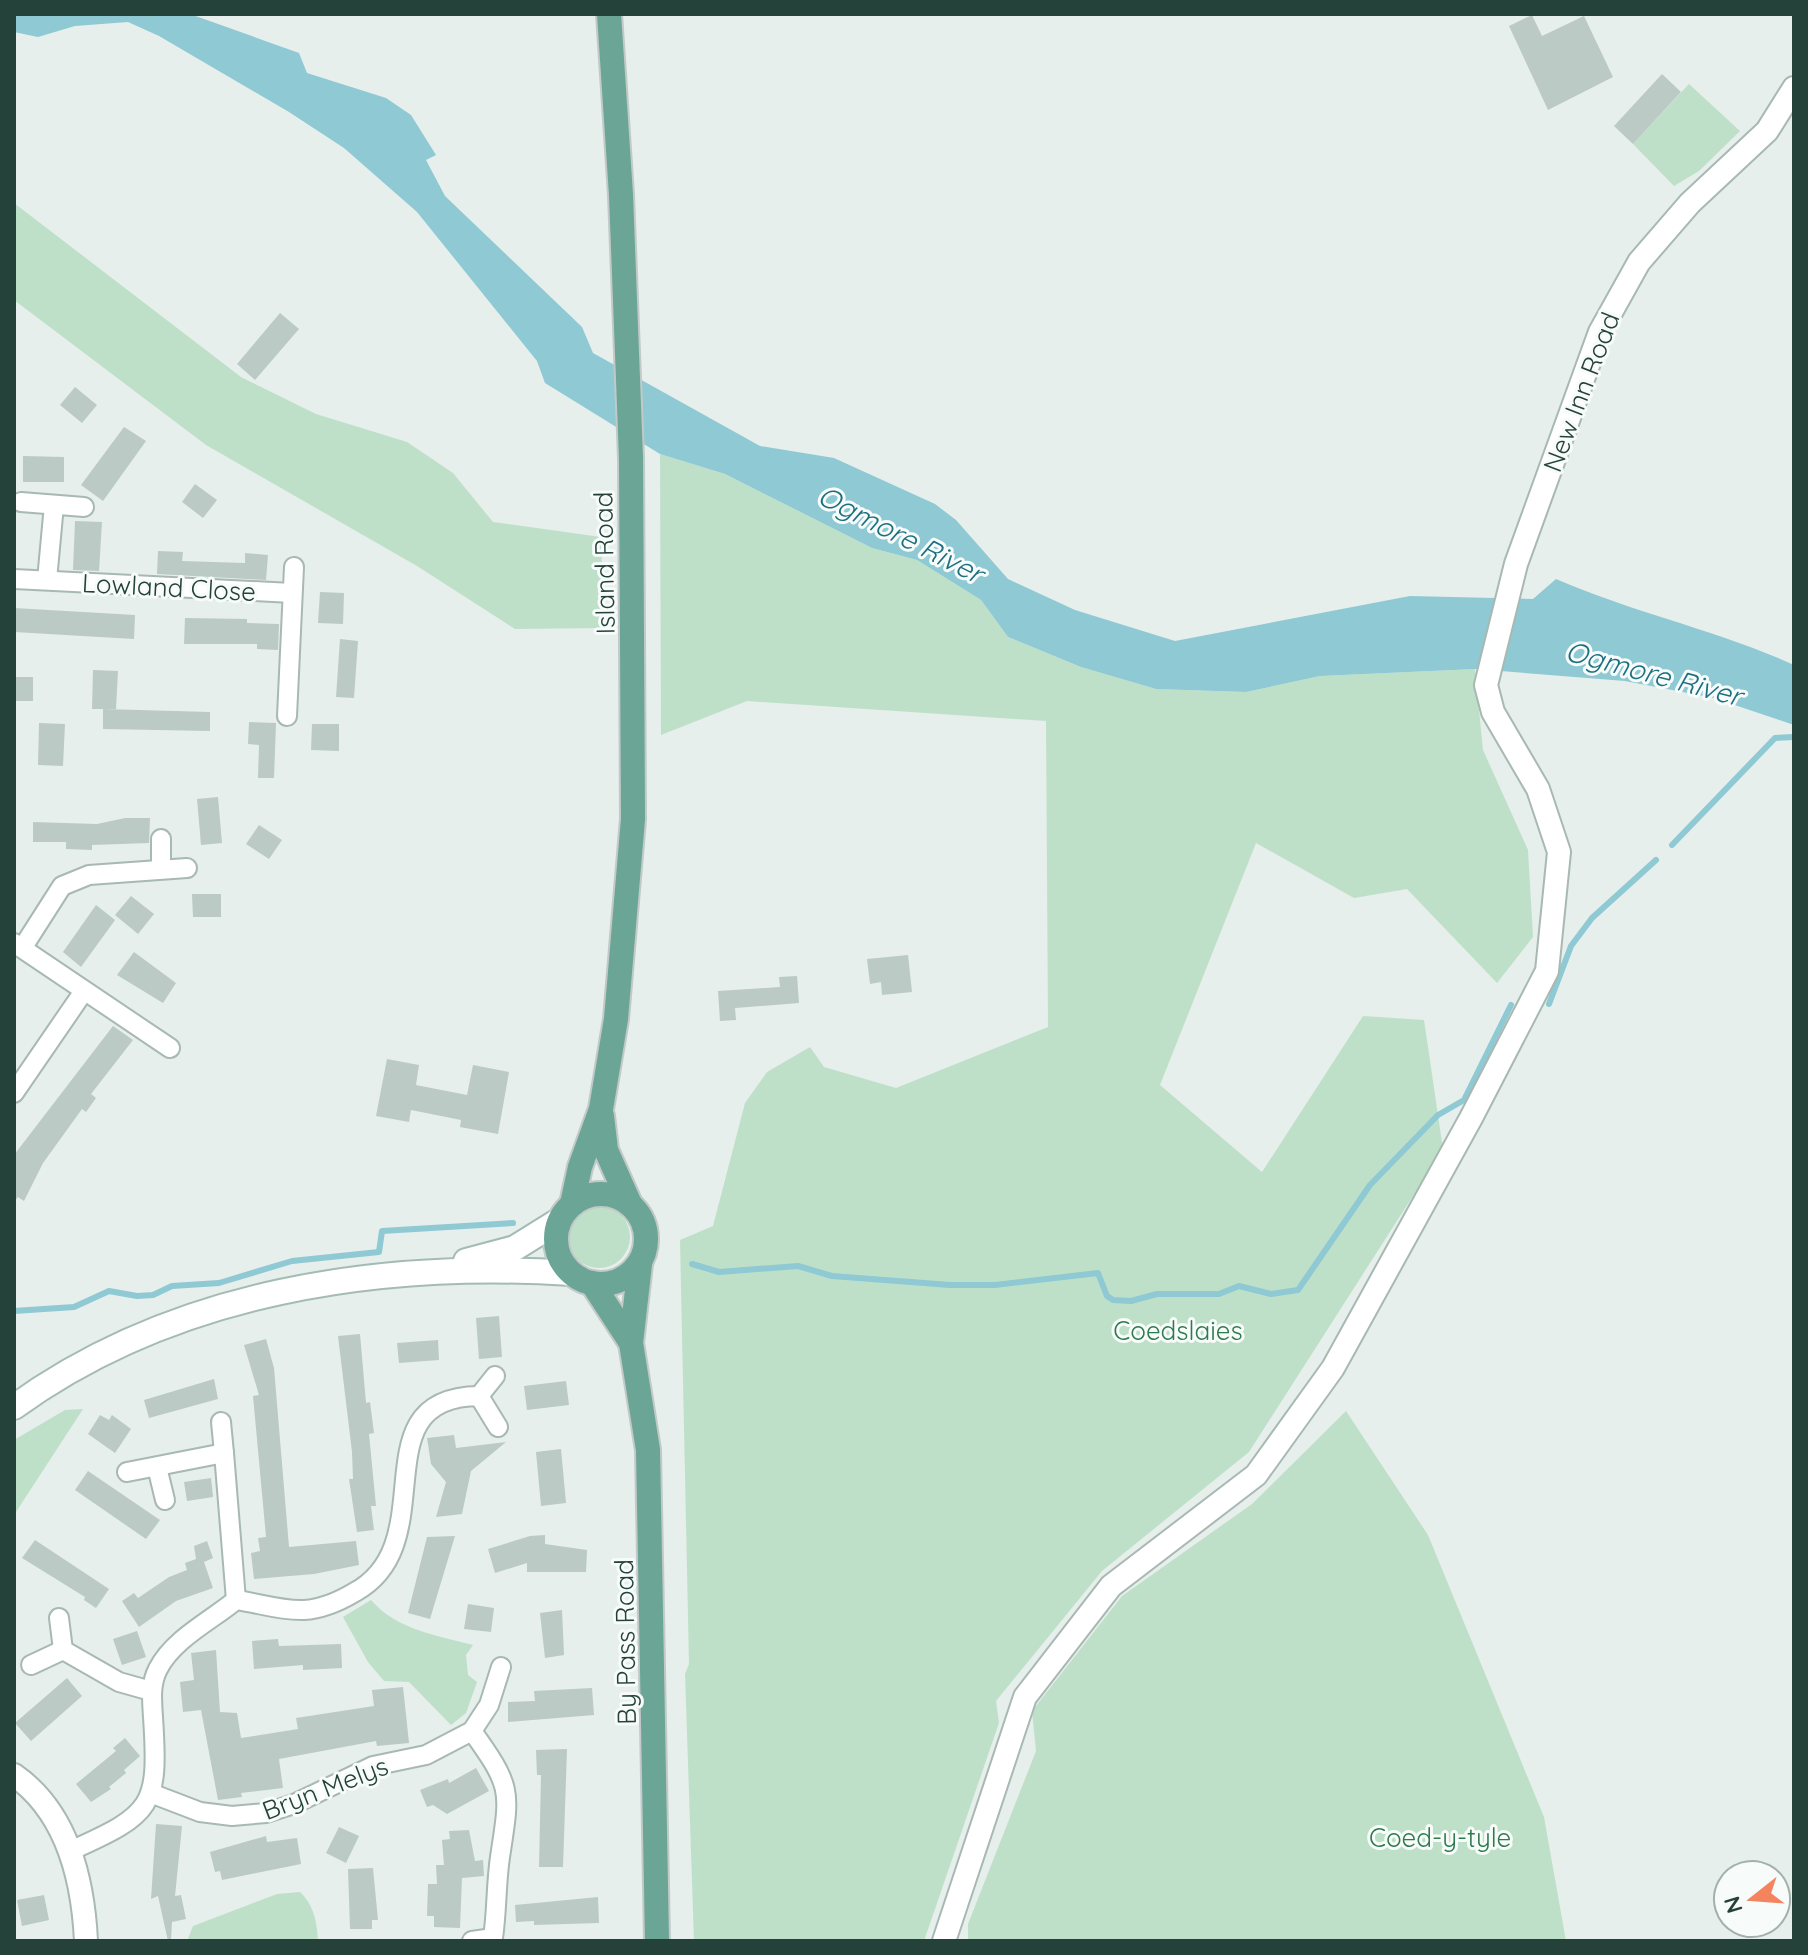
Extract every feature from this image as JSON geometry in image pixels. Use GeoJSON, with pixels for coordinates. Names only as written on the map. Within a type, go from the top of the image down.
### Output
{"type":"FeatureCollection","features":[{"type":"Feature","properties":{"kind":"main road","name":"Island Road"},"geometry":{"type":"LineString","coordinates":[[566,1212],[601,1109],[616,1019],[633,819],[631,458],[624,340],[621,195],[609,14]]}},
{"type":"Feature","properties":{"kind":"main road","name":"Island Road"},"geometry":{"type":"LineString","coordinates":[[601,1109],[606,1150],[630,1204]]}},
{"type":"Feature","properties":{"kind":"main road"},"geometry":{"type":"LineString","coordinates":[[14,1407],[98,1355],[212,1310],[306,1286],[425,1272],[508,1269],[618,1281],[640,1264],[647,1240],[645,1226],[630,1204],[620,1197],[595,1194],[515,1248],[425,1272]]}},
{"type":"Feature","properties":{"kind":"main road"},"geometry":{"type":"LineString","coordinates":[[566,1212],[556,1243],[558,1254],[582,1278]]}},
{"type":"Feature","properties":{"kind":"main road","name":"By Pass Road"},"geometry":{"type":"LineString","coordinates":[[640,1264],[631,1343],[648,1450],[657,1941]]}},
{"type":"Feature","properties":{"kind":"main road","name":"By Pass Road"},"geometry":{"type":"LineString","coordinates":[[582,1278],[631,1343]]}},
{"type":"Feature","properties":{"kind":"street","name":"New Inn Road"},"geometry":{"type":"LineString","coordinates":[[944,1941],[1025,1697],[1111,1586],[1256,1475],[1333,1368],[1471,1118],[1547,971],[1559,852],[1538,789],[1493,712],[1486,685],[1516,564],[1600,332],[1639,262],[1690,203],[1767,131],[1794,88]]}},
{"type":"Feature","properties":{"kind":"street"},"geometry":{"type":"LineString","coordinates":[[21,502],[84,507]]}},
{"type":"Feature","properties":{"kind":"street","name":"Lowland Close"},"geometry":{"type":"LineString","coordinates":[[47,580],[54,505]]}},
{"type":"Feature","properties":{"kind":"street","name":"Lowland Close"},"geometry":{"type":"LineString","coordinates":[[287,716],[294,567]]}},
{"type":"Feature","properties":{"kind":"street","name":"Lowland Close"},"geometry":{"type":"LineString","coordinates":[[14,579],[292,593]]}},
{"type":"Feature","properties":{"kind":"street"},"geometry":{"type":"LineString","coordinates":[[161,839],[161,868]]}},
{"type":"Feature","properties":{"kind":"street"},"geometry":{"type":"LineString","coordinates":[[170,1048],[18,945],[62,886],[89,875],[187,868]]}},
{"type":"Feature","properties":{"kind":"street"},"geometry":{"type":"LineString","coordinates":[[14,1093],[84,991]]}},
{"type":"Feature","properties":{"kind":"street"},"geometry":{"type":"LineString","coordinates":[[479,1396],[495,1376]]}},
{"type":"Feature","properties":{"kind":"street"},"geometry":{"type":"LineString","coordinates":[[70,1851],[120,1827],[153,1794],[158,1751],[151,1691],[158,1669],[170,1653],[236,1600],[305,1610],[337,1603],[363,1588],[386,1565],[398,1539],[414,1427],[437,1404],[460,1396],[479,1396]]}},
{"type":"Feature","properties":{"kind":"street"},"geometry":{"type":"LineString","coordinates":[[479,1396],[498,1427]]}},
{"type":"Feature","properties":{"kind":"street"},"geometry":{"type":"LineString","coordinates":[[221,1422],[236,1600]]}},
{"type":"Feature","properties":{"kind":"street"},"geometry":{"type":"LineString","coordinates":[[127,1472],[224,1453]]}},
{"type":"Feature","properties":{"kind":"street"},"geometry":{"type":"LineString","coordinates":[[157,1467],[165,1500]]}},
{"type":"Feature","properties":{"kind":"street"},"geometry":{"type":"LineString","coordinates":[[59,1618],[63,1650]]}},
{"type":"Feature","properties":{"kind":"street"},"geometry":{"type":"LineString","coordinates":[[63,1650],[119,1682],[151,1691]]}},
{"type":"Feature","properties":{"kind":"street"},"geometry":{"type":"LineString","coordinates":[[31,1665],[63,1650]]}},
{"type":"Feature","properties":{"kind":"street"},"geometry":{"type":"LineString","coordinates":[[472,1941],[495,1939],[499,1860],[509,1816],[507,1793],[497,1767],[472,1731],[489,1705],[501,1667]]}},
{"type":"Feature","properties":{"kind":"street","name":"Bryn Melys"},"geometry":{"type":"LineString","coordinates":[[153,1794],[200,1812],[232,1816],[266,1813],[373,1766],[426,1755],[472,1731]]}},
{"type":"Feature","properties":{"kind":"street"},"geometry":{"type":"LineString","coordinates":[[14,1775],[44,1802],[70,1851],[81,1887],[86,1941]]}},
{"type":"Feature","properties":{"kind":"green space"},"geometry":{"type":"Polygon","coordinates":[[[1689,84],[1740,131],[1699,171],[1674,186],[1633,144],[1689,84]]]}},
{"type":"Feature","properties":{"kind":"green space"},"geometry":{"type":"Polygon","coordinates":[[[14,203],[241,377],[316,414],[407,442],[453,473],[493,522],[601,537],[604,628],[515,629],[417,566],[206,445],[14,300],[14,203]]]}},
{"type":"Feature","properties":{"kind":"green space","name":"Coedslaies"},"geometry":{"type":"Polygon","coordinates":[[[660,454],[725,474],[872,548],[917,560],[981,600],[1008,637],[1081,667],[1156,689],[1246,692],[1320,676],[1475,669],[1483,750],[1528,850],[1533,937],[1497,983],[1407,889],[1354,898],[1256,843],[1160,1085],[1262,1172],[1363,1016],[1424,1020],[1443,1149],[1249,1452],[1102,1571],[996,1701],[999,1723],[924,1941],[694,1941],[685,1674],[689,1664],[680,1240],[713,1226],[745,1103],[767,1072],[810,1047],[824,1067],[896,1088],[1048,1027],[1046,721],[747,701],[661,735],[660,454]]]}},
{"type":"Feature","properties":{"kind":"green space"},"geometry":{"type":"Polygon","coordinates":[[[599,1206],[611,1208],[621,1215],[628,1225],[628,1249],[621,1259],[611,1266],[599,1268],[587,1266],[577,1259],[570,1249],[568,1237],[570,1225],[577,1215],[587,1208],[599,1206]]]}},
{"type":"Feature","properties":{"kind":"green space"},"geometry":{"type":"Polygon","coordinates":[[[83,1409],[14,1515],[14,1440],[65,1410],[83,1409]]]}},
{"type":"Feature","properties":{"kind":"green space","name":"Coed-y-tyle"},"geometry":{"type":"Polygon","coordinates":[[[1346,1411],[1428,1535],[1544,1817],[1566,1941],[968,1941],[968,1924],[1036,1751],[1032,1711],[1122,1596],[1252,1504],[1346,1411]]]}},
{"type":"Feature","properties":{"kind":"green space"},"geometry":{"type":"Polygon","coordinates":[[[371,1600],[405,1625],[473,1645],[466,1655],[468,1675],[477,1682],[466,1713],[451,1725],[409,1682],[384,1681],[368,1662],[343,1617],[371,1600]]]}},
{"type":"Feature","properties":{"kind":"green space"},"geometry":{"type":"Polygon","coordinates":[[[300,1892],[314,1915],[318,1941],[187,1941],[193,1926],[277,1894],[300,1892]]]}},
{"type":"Feature","properties":{"kind":"water","name":"Ogmore River"},"geometry":{"type":"Polygon","coordinates":[[[14,14],[190,14],[299,53],[307,73],[386,98],[411,115],[436,155],[426,160],[445,196],[582,327],[593,353],[760,446],[834,458],[935,504],[956,520],[1008,579],[1075,610],[1175,641],[1410,596],[1533,599],[1556,579],[1794,665],[1794,725],[1714,698],[1625,681],[1475,669],[1320,676],[1246,692],[1156,689],[1081,667],[1008,637],[981,600],[917,560],[872,548],[725,474],[660,454],[545,383],[537,361],[417,212],[344,148],[289,112],[159,36],[128,22],[75,26],[38,37],[14,32],[14,14]]]}},
{"type":"Feature","properties":{"kind":"building"},"geometry":{"type":"Polygon","coordinates":[[[1532,15],[1542,36],[1584,16],[1613,77],[1548,110],[1509,26],[1532,15]]]}},
{"type":"Feature","properties":{"kind":"building"},"geometry":{"type":"Polygon","coordinates":[[[1662,74],[1681,92],[1633,144],[1614,126],[1662,74]]]}},
{"type":"Feature","properties":{"kind":"building"},"geometry":{"type":"Polygon","coordinates":[[[280,313],[299,329],[255,380],[237,364],[280,313]]]}},
{"type":"Feature","properties":{"kind":"building"},"geometry":{"type":"Polygon","coordinates":[[[75,387],[97,405],[82,423],[60,405],[75,387]]]}},
{"type":"Feature","properties":{"kind":"building"},"geometry":{"type":"Polygon","coordinates":[[[124,427],[146,441],[103,501],[81,485],[124,427]]]}},
{"type":"Feature","properties":{"kind":"building"},"geometry":{"type":"Polygon","coordinates":[[[23,456],[64,457],[64,482],[23,482],[23,456]]]}},
{"type":"Feature","properties":{"kind":"building"},"geometry":{"type":"Polygon","coordinates":[[[195,484],[217,500],[203,518],[182,502],[195,484]]]}},
{"type":"Feature","properties":{"kind":"building"},"geometry":{"type":"Polygon","coordinates":[[[75,521],[102,522],[99,571],[73,570],[75,521]]]}},
{"type":"Feature","properties":{"kind":"building"},"geometry":{"type":"Polygon","coordinates":[[[158,551],[183,552],[182,561],[245,563],[245,553],[268,555],[266,580],[157,574],[158,551]]]}},
{"type":"Feature","properties":{"kind":"building"},"geometry":{"type":"Polygon","coordinates":[[[320,592],[344,593],[343,624],[318,623],[320,592]]]}},
{"type":"Feature","properties":{"kind":"building"},"geometry":{"type":"Polygon","coordinates":[[[14,608],[135,615],[134,639],[14,632],[14,608]]]}},
{"type":"Feature","properties":{"kind":"building"},"geometry":{"type":"Polygon","coordinates":[[[185,618],[247,619],[247,623],[279,624],[278,650],[257,649],[257,644],[184,644],[185,618]]]}},
{"type":"Feature","properties":{"kind":"building"},"geometry":{"type":"Polygon","coordinates":[[[340,639],[358,641],[354,698],[336,697],[340,639]]]}},
{"type":"Feature","properties":{"kind":"building"},"geometry":{"type":"Polygon","coordinates":[[[93,670],[118,671],[116,709],[92,709],[93,670]]]}},
{"type":"Feature","properties":{"kind":"building"},"geometry":{"type":"Polygon","coordinates":[[[14,677],[33,677],[33,701],[14,701],[14,677]]]}},
{"type":"Feature","properties":{"kind":"building"},"geometry":{"type":"Polygon","coordinates":[[[103,709],[210,712],[210,731],[103,729],[103,709]]]}},
{"type":"Feature","properties":{"kind":"building"},"geometry":{"type":"Polygon","coordinates":[[[249,722],[276,723],[274,778],[258,778],[259,745],[248,744],[249,722]]]}},
{"type":"Feature","properties":{"kind":"building"},"geometry":{"type":"Polygon","coordinates":[[[39,723],[65,724],[63,766],[38,765],[39,723]]]}},
{"type":"Feature","properties":{"kind":"building"},"geometry":{"type":"Polygon","coordinates":[[[312,724],[339,724],[339,751],[311,750],[312,724]]]}},
{"type":"Feature","properties":{"kind":"building"},"geometry":{"type":"Polygon","coordinates":[[[218,797],[222,843],[201,845],[197,799],[218,797]]]}},
{"type":"Feature","properties":{"kind":"building"},"geometry":{"type":"Polygon","coordinates":[[[125,818],[150,818],[149,843],[92,845],[92,850],[66,849],[66,842],[33,842],[33,822],[97,824],[125,818]]]}},
{"type":"Feature","properties":{"kind":"building"},"geometry":{"type":"Polygon","coordinates":[[[259,825],[282,840],[269,859],[246,844],[259,825]]]}},
{"type":"Feature","properties":{"kind":"building"},"geometry":{"type":"Polygon","coordinates":[[[192,894],[221,894],[221,917],[193,917],[192,894]]]}},
{"type":"Feature","properties":{"kind":"building"},"geometry":{"type":"Polygon","coordinates":[[[131,896],[154,914],[138,934],[115,915],[131,896]]]}},
{"type":"Feature","properties":{"kind":"building"},"geometry":{"type":"Polygon","coordinates":[[[96,905],[115,920],[81,967],[63,952],[96,905]]]}},
{"type":"Feature","properties":{"kind":"building"},"geometry":{"type":"Polygon","coordinates":[[[134,952],[176,983],[163,1003],[117,975],[134,952]]]}},
{"type":"Feature","properties":{"kind":"building"},"geometry":{"type":"Polygon","coordinates":[[[908,955],[912,992],[882,995],[881,982],[870,984],[867,959],[908,955]]]}},
{"type":"Feature","properties":{"kind":"building"},"geometry":{"type":"Polygon","coordinates":[[[797,976],[799,1003],[735,1008],[736,1020],[720,1021],[718,991],[780,987],[779,977],[797,976]]]}},
{"type":"Feature","properties":{"kind":"building"},"geometry":{"type":"Polygon","coordinates":[[[113,1026],[133,1040],[91,1094],[96,1098],[86,1112],[82,1109],[43,1163],[24,1201],[18,1197],[14,1202],[14,1155],[113,1026]]]}},
{"type":"Feature","properties":{"kind":"building"},"geometry":{"type":"Polygon","coordinates":[[[387,1059],[419,1065],[416,1085],[467,1095],[473,1065],[509,1072],[498,1134],[460,1127],[461,1120],[411,1110],[409,1122],[376,1116],[387,1059]]]}},
{"type":"Feature","properties":{"kind":"building"},"geometry":{"type":"Polygon","coordinates":[[[499,1316],[502,1357],[479,1359],[476,1318],[499,1316]]]}},
{"type":"Feature","properties":{"kind":"building"},"geometry":{"type":"Polygon","coordinates":[[[360,1334],[366,1403],[370,1402],[374,1433],[369,1434],[376,1506],[371,1506],[374,1530],[357,1532],[349,1479],[353,1479],[352,1452],[338,1336],[360,1334]]]}},
{"type":"Feature","properties":{"kind":"building"},"geometry":{"type":"Polygon","coordinates":[[[266,1339],[274,1368],[289,1547],[356,1541],[359,1565],[314,1574],[254,1579],[251,1553],[260,1551],[258,1538],[266,1537],[253,1396],[259,1395],[244,1345],[266,1339]]]}},
{"type":"Feature","properties":{"kind":"building"},"geometry":{"type":"Polygon","coordinates":[[[438,1340],[439,1360],[399,1363],[397,1343],[438,1340]]]}},
{"type":"Feature","properties":{"kind":"building"},"geometry":{"type":"Polygon","coordinates":[[[214,1379],[218,1399],[149,1418],[144,1400],[214,1379]]]}},
{"type":"Feature","properties":{"kind":"building"},"geometry":{"type":"Polygon","coordinates":[[[566,1381],[569,1405],[527,1410],[524,1386],[566,1381]]]}},
{"type":"Feature","properties":{"kind":"building"},"geometry":{"type":"Polygon","coordinates":[[[100,1415],[109,1420],[112,1415],[131,1429],[115,1453],[88,1434],[100,1415]]]}},
{"type":"Feature","properties":{"kind":"building"},"geometry":{"type":"Polygon","coordinates":[[[454,1435],[456,1448],[506,1442],[471,1471],[462,1514],[436,1517],[446,1482],[431,1464],[427,1438],[454,1435]]]}},
{"type":"Feature","properties":{"kind":"building"},"geometry":{"type":"Polygon","coordinates":[[[561,1449],[566,1503],[541,1506],[536,1452],[561,1449]]]}},
{"type":"Feature","properties":{"kind":"building"},"geometry":{"type":"Polygon","coordinates":[[[88,1471],[160,1520],[146,1539],[75,1490],[88,1471]]]}},
{"type":"Feature","properties":{"kind":"building"},"geometry":{"type":"Polygon","coordinates":[[[211,1478],[213,1497],[187,1501],[184,1482],[211,1478]]]}},
{"type":"Feature","properties":{"kind":"building"},"geometry":{"type":"Polygon","coordinates":[[[545,1535],[545,1544],[587,1550],[586,1572],[527,1572],[527,1563],[495,1573],[488,1549],[530,1536],[545,1535]]]}},
{"type":"Feature","properties":{"kind":"building"},"geometry":{"type":"Polygon","coordinates":[[[455,1536],[430,1619],[408,1613],[427,1537],[455,1536]]]}},
{"type":"Feature","properties":{"kind":"building"},"geometry":{"type":"Polygon","coordinates":[[[35,1540],[109,1589],[96,1608],[84,1600],[85,1597],[22,1558],[35,1540]]]}},
{"type":"Feature","properties":{"kind":"building"},"geometry":{"type":"Polygon","coordinates":[[[207,1541],[213,1558],[204,1562],[213,1588],[176,1601],[139,1627],[122,1601],[134,1593],[138,1598],[169,1577],[187,1570],[185,1563],[196,1559],[194,1546],[207,1541]]]}},
{"type":"Feature","properties":{"kind":"building"},"geometry":{"type":"Polygon","coordinates":[[[468,1604],[494,1608],[491,1632],[464,1629],[468,1604]]]}},
{"type":"Feature","properties":{"kind":"building"},"geometry":{"type":"Polygon","coordinates":[[[562,1610],[564,1655],[545,1658],[540,1613],[562,1610]]]}},
{"type":"Feature","properties":{"kind":"building"},"geometry":{"type":"Polygon","coordinates":[[[137,1631],[146,1657],[122,1665],[113,1639],[137,1631]]]}},
{"type":"Feature","properties":{"kind":"building"},"geometry":{"type":"Polygon","coordinates":[[[278,1639],[279,1646],[341,1644],[342,1668],[303,1670],[303,1665],[254,1669],[252,1641],[278,1639]]]}},
{"type":"Feature","properties":{"kind":"building"},"geometry":{"type":"Polygon","coordinates":[[[216,1650],[220,1712],[237,1713],[241,1738],[298,1729],[296,1718],[374,1706],[372,1690],[403,1687],[409,1743],[377,1746],[376,1741],[279,1759],[283,1788],[241,1793],[242,1797],[218,1800],[201,1710],[183,1712],[180,1682],[194,1680],[191,1653],[216,1650]]]}},
{"type":"Feature","properties":{"kind":"building"},"geometry":{"type":"Polygon","coordinates":[[[67,1678],[82,1696],[31,1741],[15,1723],[67,1678]]]}},
{"type":"Feature","properties":{"kind":"building"},"geometry":{"type":"Polygon","coordinates":[[[592,1688],[594,1715],[508,1722],[508,1702],[535,1701],[534,1691],[592,1688]]]}},
{"type":"Feature","properties":{"kind":"building"},"geometry":{"type":"Polygon","coordinates":[[[125,1738],[140,1756],[109,1787],[111,1789],[91,1802],[76,1784],[116,1751],[113,1748],[125,1738]]]}},
{"type":"Feature","properties":{"kind":"building"},"geometry":{"type":"Polygon","coordinates":[[[567,1749],[563,1867],[539,1867],[541,1775],[537,1775],[536,1750],[567,1749]]]}},
{"type":"Feature","properties":{"kind":"building"},"geometry":{"type":"Polygon","coordinates":[[[476,1768],[489,1791],[447,1814],[433,1805],[427,1807],[420,1790],[448,1779],[449,1783],[476,1768]]]}},
{"type":"Feature","properties":{"kind":"building"},"geometry":{"type":"Polygon","coordinates":[[[156,1824],[182,1826],[175,1896],[181,1895],[186,1919],[172,1922],[171,1940],[168,1941],[158,1896],[151,1899],[156,1824]]]}},
{"type":"Feature","properties":{"kind":"building"},"geometry":{"type":"Polygon","coordinates":[[[339,1827],[359,1836],[346,1863],[326,1853],[339,1827]]]}},
{"type":"Feature","properties":{"kind":"building"},"geometry":{"type":"Polygon","coordinates":[[[469,1830],[475,1861],[483,1860],[484,1876],[462,1878],[460,1928],[434,1927],[434,1916],[427,1916],[428,1884],[437,1884],[436,1865],[444,1865],[442,1840],[450,1839],[449,1831],[469,1830]]]}},
{"type":"Feature","properties":{"kind":"building"},"geometry":{"type":"Polygon","coordinates":[[[266,1836],[267,1842],[297,1838],[301,1864],[222,1880],[220,1871],[215,1872],[210,1852],[266,1836]]]}},
{"type":"Feature","properties":{"kind":"building"},"geometry":{"type":"Polygon","coordinates":[[[373,1868],[378,1920],[372,1920],[372,1929],[350,1929],[348,1869],[373,1868]]]}},
{"type":"Feature","properties":{"kind":"building"},"geometry":{"type":"Polygon","coordinates":[[[44,1895],[49,1920],[22,1926],[17,1900],[44,1895]]]}},
{"type":"Feature","properties":{"kind":"building"},"geometry":{"type":"Polygon","coordinates":[[[598,1897],[599,1923],[534,1925],[534,1921],[516,1922],[515,1905],[598,1897]]]}},
{"type":"Feature","properties":{"kind":"waterway"},"geometry":{"type":"LineString","coordinates":[[1672,845],[1775,738],[1794,737]]}},
{"type":"Feature","properties":{"kind":"waterway"},"geometry":{"type":"LineString","coordinates":[[1549,1004],[1571,946],[1592,918],[1656,860]]}},
{"type":"Feature","properties":{"kind":"waterway"},"geometry":{"type":"LineString","coordinates":[[692,1264],[719,1272],[798,1266],[832,1276],[950,1285],[995,1285],[1098,1273],[1107,1296],[1113,1300],[1131,1301],[1157,1294],[1219,1294],[1239,1286],[1271,1294],[1298,1290],[1370,1185],[1438,1115],[1464,1100],[1511,1005]]}},
{"type":"Feature","properties":{"kind":"waterway"},"geometry":{"type":"LineString","coordinates":[[14,1311],[74,1307],[109,1291],[137,1296],[153,1295],[172,1286],[219,1283],[292,1261],[379,1252],[382,1231],[513,1223]]}}]}
